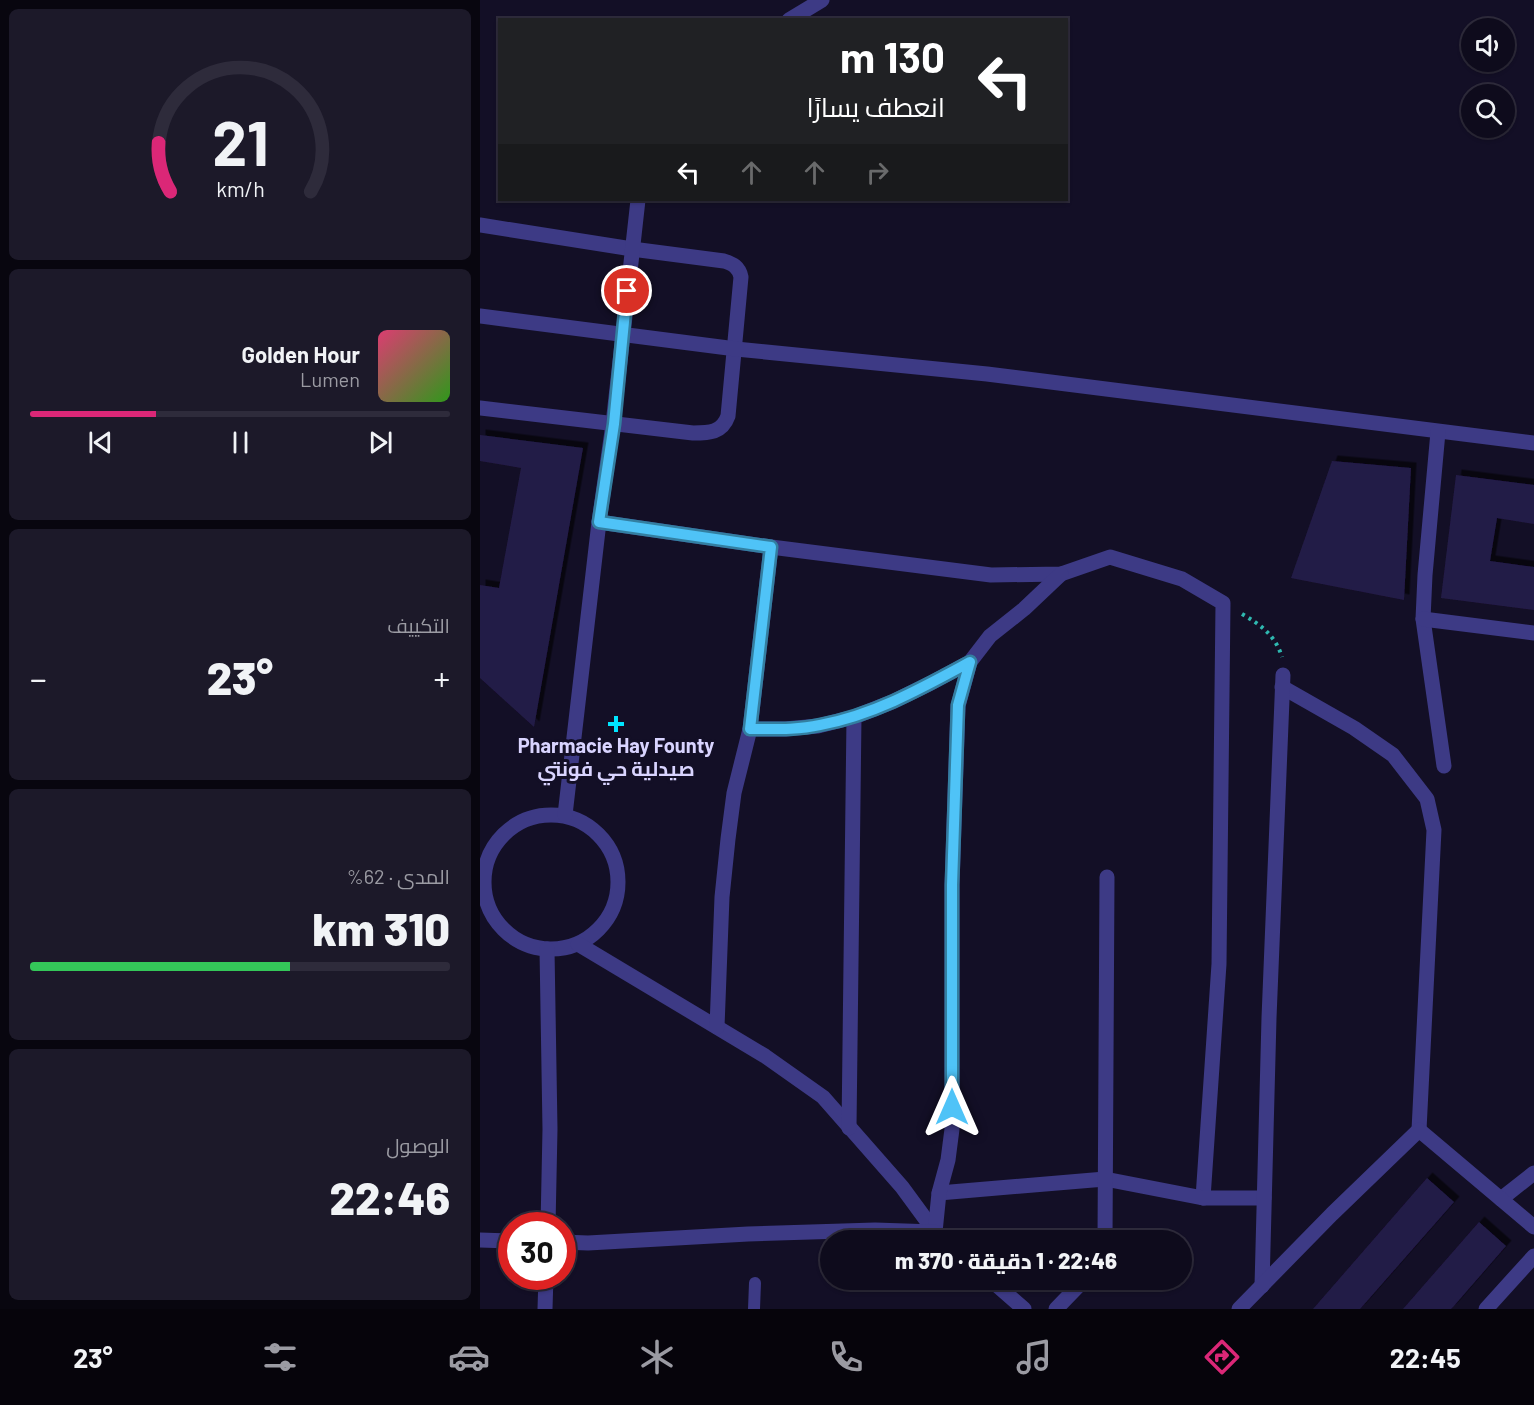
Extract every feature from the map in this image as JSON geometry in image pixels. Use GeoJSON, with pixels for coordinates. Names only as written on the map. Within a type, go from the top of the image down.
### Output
{"type":"FeatureCollection","features":[{"type":"Feature","properties":{"kind":"street"},"geometry":{"type":"LineString","coordinates":[[792,18],[822,0]]}},
{"type":"Feature","properties":{"kind":"street"},"geometry":{"type":"LineString","coordinates":[[565,815],[599,522],[614,424],[638,201]]}},
{"type":"Feature","properties":{"kind":"street"},"geometry":{"type":"LineString","coordinates":[[480,225],[724,261],[736,266],[740,270],[741,277],[728,416],[726,424],[720,429],[711,433],[693,433],[480,408]]}},
{"type":"Feature","properties":{"kind":"street"},"geometry":{"type":"LineString","coordinates":[[480,316],[736,349],[987,374],[1534,443]]}},
{"type":"Feature","properties":{"kind":"street"},"geometry":{"type":"LineString","coordinates":[[1438,432],[1423,619],[1444,766]]}},
{"type":"Feature","properties":{"kind":"street"},"geometry":{"type":"LineString","coordinates":[[599,522],[991,575],[1060,574],[1110,557],[1182,579],[1223,603],[1219,964],[1203,1198]]}},
{"type":"Feature","properties":{"kind":"street"},"geometry":{"type":"LineString","coordinates":[[717,1027],[722,897],[728,839],[734,793],[750,729],[771,547]]}},
{"type":"Feature","properties":{"kind":"street"},"geometry":{"type":"LineString","coordinates":[[941,1230],[939,1192],[948,1160],[952,1129],[952,885],[958,705],[970,662],[990,636],[1060,574]]}},
{"type":"Feature","properties":{"kind":"street"},"geometry":{"type":"LineString","coordinates":[[1423,619],[1534,633]]}},
{"type":"Feature","properties":{"kind":"street"},"geometry":{"type":"LineString","coordinates":[[750,729],[818,726],[854,717],[892,702],[970,662]]}},
{"type":"Feature","properties":{"kind":"street"},"geometry":{"type":"LineString","coordinates":[[1239,1309],[1419,1130],[1434,830],[1427,799],[1393,755],[1283,681]]}},
{"type":"Feature","properties":{"kind":"street"},"geometry":{"type":"LineString","coordinates":[[1262,1286],[1283,681]]}},
{"type":"Feature","properties":{"kind":"street"},"geometry":{"type":"LineString","coordinates":[[849,1128],[854,717]]}},
{"type":"Feature","properties":{"kind":"street"},"geometry":{"type":"LineString","coordinates":[[544,814],[565,815],[585,823],[601,836],[613,854],[618,875],[617,896],[609,916],[596,932],[578,944],[547,949],[523,944],[503,930],[490,910],[482,884],[485,866],[493,847],[506,831],[524,820],[544,814]]}},
{"type":"Feature","properties":{"kind":"street"},"geometry":{"type":"LineString","coordinates":[[1105,1230],[1107,877]]}},
{"type":"Feature","properties":{"kind":"street"},"geometry":{"type":"LineString","coordinates":[[578,944],[765,1056],[823,1097],[902,1187],[936,1230]]}},
{"type":"Feature","properties":{"kind":"street"},"geometry":{"type":"LineString","coordinates":[[547,949],[550,1129],[548,1212]]}},
{"type":"Feature","properties":{"kind":"street"},"geometry":{"type":"LineString","coordinates":[[1419,1130],[1534,1227]]}},
{"type":"Feature","properties":{"kind":"street"},"geometry":{"type":"LineString","coordinates":[[1501,1199],[1534,1173]]}},
{"type":"Feature","properties":{"kind":"street"},"geometry":{"type":"LineString","coordinates":[[939,1192],[1105,1179],[1203,1198],[1264,1198]]}},
{"type":"Feature","properties":{"kind":"street"},"geometry":{"type":"LineString","coordinates":[[576,1243],[820,1231]]}},
{"type":"Feature","properties":{"kind":"street"},"geometry":{"type":"LineString","coordinates":[[480,1240],[498,1241]]}},
{"type":"Feature","properties":{"kind":"street"},"geometry":{"type":"LineString","coordinates":[[1486,1309],[1534,1256]]}},
{"type":"Feature","properties":{"kind":"street"},"geometry":{"type":"LineString","coordinates":[[545,1309],[546,1290]]}},
{"type":"Feature","properties":{"kind":"street"},"geometry":{"type":"LineString","coordinates":[[1002,1290],[1024,1309]]}},
{"type":"Feature","properties":{"kind":"street"},"geometry":{"type":"LineString","coordinates":[[1056,1309],[1074,1290]]}},
{"type":"Feature","properties":{"kind":"lane"},"geometry":{"type":"LineString","coordinates":[[754,1283],[754,1309]]}},
{"type":"Feature","properties":{"kind":"path"},"geometry":{"type":"LineString","coordinates":[[1223,603],[1258,623],[1270,633],[1278,645],[1283,660],[1283,681]]}},
{"type":"Feature","properties":{"kind":"building"},"geometry":{"type":"Polygon","coordinates":[[[480,435],[583,448],[534,727],[480,678],[480,585],[499,588],[521,468],[480,461],[480,435]]]}},
{"type":"Feature","properties":{"kind":"building"},"geometry":{"type":"Polygon","coordinates":[[[1332,461],[1411,468],[1404,600],[1291,578],[1332,461]]]}},
{"type":"Feature","properties":{"kind":"building"},"geometry":{"type":"Polygon","coordinates":[[[1456,475],[1534,485],[1534,524],[1497,518],[1490,561],[1534,567],[1534,610],[1441,598],[1456,475]]]}},
{"type":"Feature","properties":{"kind":"building"},"geometry":{"type":"Polygon","coordinates":[[[1427,1178],[1454,1202],[1360,1309],[1313,1309],[1427,1178]]]}},
{"type":"Feature","properties":{"kind":"building"},"geometry":{"type":"Polygon","coordinates":[[[1479,1222],[1506,1246],[1453,1307],[1451,1309],[1403,1309],[1479,1222]]]}},
{"type":"Feature","properties":{"kind":"place","name":"Pharmacie Hay Founty صيدلية حي فونتي"},"geometry":{"type":"Point","coordinates":[616,724]}},
{"type":"Feature","properties":{"kind":"route"},"geometry":{"type":"LineString","coordinates":[[627,291],[614,424],[599,522],[771,547],[750,729],[818,726],[854,717],[892,702],[970,662],[958,705],[952,885],[952,1107]]}}]}
